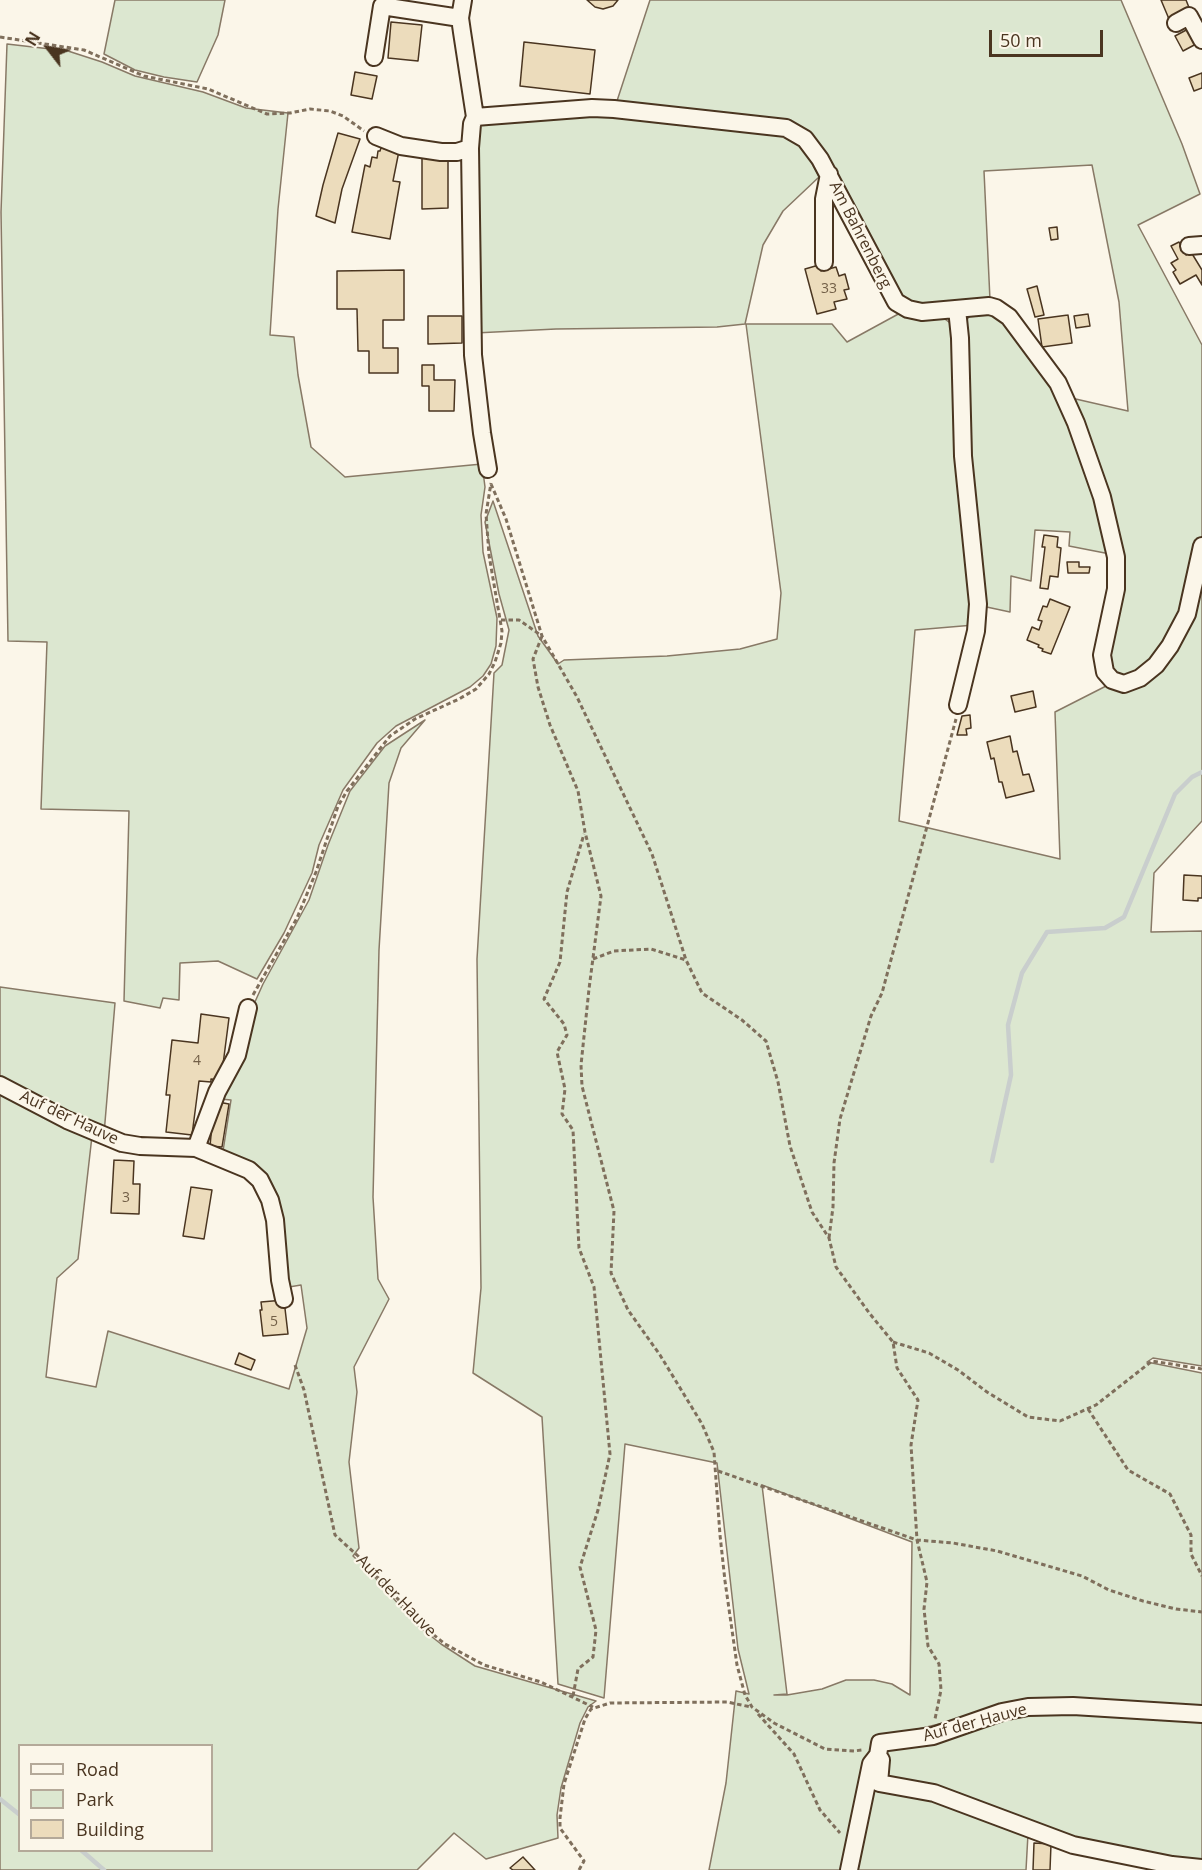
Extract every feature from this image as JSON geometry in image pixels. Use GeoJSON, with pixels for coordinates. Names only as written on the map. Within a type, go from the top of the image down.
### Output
{"type":"FeatureCollection","features":[{"type":"Feature","properties":{"kind":"street"},"geometry":{"type":"LineString","coordinates":[[463,0],[460,18],[476,117],[472,124],[470,148],[472,355],[488,469]]}},
{"type":"Feature","properties":{"kind":"street"},"geometry":{"type":"LineString","coordinates":[[374,57],[382,6],[460,18]]}},
{"type":"Feature","properties":{"kind":"street"},"geometry":{"type":"LineString","coordinates":[[1176,22],[1189,16],[1202,40]]}},
{"type":"Feature","properties":{"kind":"street","name":"Am Bahrenberg"},"geometry":{"type":"LineString","coordinates":[[476,117],[592,108],[790,129],[805,139],[829,174],[893,298],[903,307],[934,312],[989,306],[1009,317],[1058,383],[1076,423],[1102,497],[1116,557],[1116,589],[1102,655],[1105,672],[1112,680],[1124,684],[1140,678],[1156,665],[1170,646],[1187,614],[1202,546]]}},
{"type":"Feature","properties":{"kind":"street"},"geometry":{"type":"LineString","coordinates":[[376,136],[400,146],[441,152],[456,152],[470,148]]}},
{"type":"Feature","properties":{"kind":"street"},"geometry":{"type":"LineString","coordinates":[[824,262],[824,199],[829,174]]}},
{"type":"Feature","properties":{"kind":"street"},"geometry":{"type":"LineString","coordinates":[[957,309],[960,338],[963,456],[977,575],[978,604],[976,631],[958,705]]}},
{"type":"Feature","properties":{"kind":"street"},"geometry":{"type":"LineString","coordinates":[[196,1148],[217,1092],[237,1055],[248,1008]]}},
{"type":"Feature","properties":{"kind":"street","name":"Auf der Hauve"},"geometry":{"type":"LineString","coordinates":[[0,1085],[67,1120],[122,1143],[196,1148],[249,1170],[260,1180],[270,1200],[275,1220],[280,1281],[284,1299]]}},
{"type":"Feature","properties":{"kind":"street","name":"Auf der Hauve"},"geometry":{"type":"LineString","coordinates":[[879,1749],[933,1736],[1002,1712],[1028,1707],[1073,1706],[1202,1714]]}},
{"type":"Feature","properties":{"kind":"street"},"geometry":{"type":"LineString","coordinates":[[849,1870],[871,1764],[879,1749]]}},
{"type":"Feature","properties":{"kind":"street"},"geometry":{"type":"LineString","coordinates":[[879,1749],[881,1760],[879,1783],[934,1792],[1072,1845],[1172,1865],[1202,1868]]}},
{"type":"Feature","properties":{"kind":"path"},"geometry":{"type":"LineString","coordinates":[[0,37],[90,52],[144,76],[208,88],[267,114],[310,109],[330,111],[343,116],[356,127],[376,136]]}},
{"type":"Feature","properties":{"kind":"path"},"geometry":{"type":"LineString","coordinates":[[248,1008],[261,979],[300,911],[338,806],[347,791],[383,745],[399,729],[459,699],[483,682],[489,674],[501,643],[501,620],[494,594],[486,514],[491,482],[506,519],[542,636],[577,697],[652,854],[686,960],[702,993],[766,1041],[778,1082],[790,1146],[812,1212],[829,1238],[836,1267],[893,1342],[897,1368],[918,1400],[911,1444],[917,1540],[927,1582],[924,1609],[928,1646],[939,1664],[941,1690],[933,1736]]}},
{"type":"Feature","properties":{"kind":"path"},"geometry":{"type":"LineString","coordinates":[[501,620],[519,620],[542,636]]}},
{"type":"Feature","properties":{"kind":"path"},"geometry":{"type":"LineString","coordinates":[[542,636],[533,659],[538,687],[550,725],[578,791],[585,832],[601,896],[581,1065],[582,1086],[614,1211],[611,1273],[628,1310],[660,1355],[702,1424],[714,1452],[720,1535],[737,1665],[745,1695],[752,1707],[794,1754],[820,1810],[854,1849]]}},
{"type":"Feature","properties":{"kind":"path"},"geometry":{"type":"LineString","coordinates":[[829,1238],[833,1207],[834,1163],[840,1119],[871,1016],[882,993],[958,705]]}},
{"type":"Feature","properties":{"kind":"path"},"geometry":{"type":"LineString","coordinates":[[573,1696],[578,1669],[593,1657],[596,1630],[580,1566],[598,1510],[610,1454],[594,1287],[579,1248],[573,1130],[562,1114],[564,1089],[557,1052],[567,1035],[564,1024],[544,999],[560,962],[567,892],[585,832]]}},
{"type":"Feature","properties":{"kind":"path"},"geometry":{"type":"LineString","coordinates":[[593,959],[614,951],[651,950],[686,960]]}},
{"type":"Feature","properties":{"kind":"path"},"geometry":{"type":"LineString","coordinates":[[893,1342],[928,1353],[958,1370],[987,1392],[1028,1417],[1060,1421],[1096,1406],[1152,1362],[1202,1370]]}},
{"type":"Feature","properties":{"kind":"path","name":"Auf der Hauve"},"geometry":{"type":"LineString","coordinates":[[296,1365],[304,1390],[335,1535],[358,1556],[424,1627],[445,1644],[484,1665],[541,1682],[593,1707]]}},
{"type":"Feature","properties":{"kind":"path"},"geometry":{"type":"LineString","coordinates":[[1088,1409],[1128,1470],[1170,1494],[1191,1535],[1191,1554],[1202,1576]]}},
{"type":"Feature","properties":{"kind":"path"},"geometry":{"type":"LineString","coordinates":[[718,1471],[917,1540],[953,1543],[997,1551],[1082,1576],[1109,1590],[1143,1601],[1176,1609],[1202,1612]]}},
{"type":"Feature","properties":{"kind":"path"},"geometry":{"type":"LineString","coordinates":[[579,1870],[584,1861],[560,1828],[560,1818],[564,1784],[585,1719],[593,1707],[601,1704],[727,1702],[752,1707],[774,1723],[825,1749],[854,1751],[879,1749]]}},
{"type":"Feature","properties":{"kind":"green space"},"geometry":{"type":"Polygon","coordinates":[[[115,0],[225,0],[218,35],[197,82],[135,70],[104,54],[115,0]]]}},
{"type":"Feature","properties":{"kind":"green space"},"geometry":{"type":"Polygon","coordinates":[[[650,0],[1121,0],[1182,144],[1200,194],[1138,225],[1202,345],[1202,577],[1154,667],[1119,680],[1106,661],[1119,585],[1067,397],[1128,411],[1119,302],[1092,165],[984,171],[990,300],[924,309],[900,299],[803,131],[616,104],[650,0]]]}},
{"type":"Feature","properties":{"kind":"green space"},"geometry":{"type":"Polygon","coordinates":[[[7,44],[68,51],[135,76],[203,92],[246,108],[288,113],[278,209],[270,335],[294,337],[298,375],[311,447],[345,477],[482,464],[485,487],[481,515],[483,552],[497,618],[496,646],[491,664],[483,676],[470,687],[396,726],[377,743],[343,790],[319,845],[312,873],[284,933],[257,979],[218,961],[180,963],[179,1000],[163,998],[160,1008],[124,1001],[129,811],[41,809],[47,642],[8,641],[1,212],[7,44]]]}},
{"type":"Feature","properties":{"kind":"green space"},"geometry":{"type":"Polygon","coordinates":[[[617,112],[791,137],[805,150],[819,177],[783,211],[763,245],[745,324],[717,327],[556,329],[475,333],[478,129],[485,122],[617,112]]]}},
{"type":"Feature","properties":{"kind":"green space"},"geometry":{"type":"Polygon","coordinates":[[[902,312],[942,317],[953,325],[956,340],[958,424],[973,576],[974,625],[915,630],[899,821],[1060,859],[1055,712],[1112,683],[1123,686],[1143,686],[1160,668],[1202,591],[1202,821],[1154,873],[1151,932],[1202,931],[1202,1366],[1153,1358],[1147,1362],[1202,1373],[1202,1710],[1081,1700],[1039,1700],[910,1731],[910,1735],[976,1724],[1040,1708],[1202,1717],[1202,1864],[1143,1856],[1064,1840],[954,1799],[955,1807],[1028,1834],[1026,1870],[709,1870],[726,1783],[736,1691],[749,1694],[738,1649],[717,1463],[625,1444],[604,1698],[558,1684],[542,1417],[473,1373],[481,1288],[477,959],[494,673],[502,665],[509,630],[499,594],[485,522],[493,501],[538,636],[558,664],[564,660],[667,656],[740,649],[777,639],[781,593],[746,324],[832,324],[847,342],[902,312]],[[762,1485],[787,1694],[774,1695],[787,1695],[822,1689],[846,1680],[874,1680],[892,1684],[910,1695],[912,1542],[762,1485]]]}},
{"type":"Feature","properties":{"kind":"green space"},"geometry":{"type":"Polygon","coordinates":[[[972,313],[994,313],[1013,331],[1056,392],[1093,486],[1110,554],[1069,546],[1070,532],[1035,530],[1031,581],[1011,576],[1010,612],[982,606],[973,517],[965,322],[972,313]]]}},
{"type":"Feature","properties":{"kind":"green space"},"geometry":{"type":"Polygon","coordinates":[[[425,720],[401,748],[389,783],[379,950],[373,1197],[378,1279],[389,1299],[354,1367],[357,1392],[349,1462],[359,1548],[353,1556],[417,1625],[475,1666],[596,1701],[588,1707],[580,1723],[561,1788],[557,1815],[558,1838],[486,1859],[454,1833],[417,1870],[0,1870],[0,1090],[92,1136],[78,1259],[57,1278],[46,1377],[96,1387],[108,1331],[289,1389],[307,1328],[301,1285],[283,1288],[273,1197],[223,1151],[231,1100],[220,1099],[254,1004],[309,900],[350,791],[385,746],[425,720]]]}},
{"type":"Feature","properties":{"kind":"green space"},"geometry":{"type":"Polygon","coordinates":[[[0,987],[115,1003],[104,1134],[0,1082],[0,987]]]}},
{"type":"Feature","properties":{"kind":"building"},"geometry":{"type":"Polygon","coordinates":[[[587,0],[618,0],[613,6],[603,9],[595,7],[587,0]]]}},
{"type":"Feature","properties":{"kind":"building"},"geometry":{"type":"Polygon","coordinates":[[[1161,0],[1186,0],[1190,10],[1169,19],[1161,0]]]}},
{"type":"Feature","properties":{"kind":"building"},"geometry":{"type":"Polygon","coordinates":[[[391,22],[422,25],[418,61],[388,58],[391,22]]]}},
{"type":"Feature","properties":{"kind":"building"},"geometry":{"type":"Polygon","coordinates":[[[1190,28],[1198,43],[1183,51],[1175,36],[1190,28]]]}},
{"type":"Feature","properties":{"kind":"building"},"geometry":{"type":"Polygon","coordinates":[[[524,42],[595,50],[590,94],[520,86],[524,42]]]}},
{"type":"Feature","properties":{"kind":"building"},"geometry":{"type":"Polygon","coordinates":[[[355,72],[377,76],[372,99],[351,95],[355,72]]]}},
{"type":"Feature","properties":{"kind":"building"},"geometry":{"type":"Polygon","coordinates":[[[1202,73],[1202,88],[1194,91],[1189,78],[1202,73]]]}},
{"type":"Feature","properties":{"kind":"building"},"geometry":{"type":"Polygon","coordinates":[[[338,133],[360,139],[342,189],[335,223],[316,216],[338,133]]]}},
{"type":"Feature","properties":{"kind":"building"},"geometry":{"type":"Polygon","coordinates":[[[381,148],[399,151],[393,181],[400,182],[390,239],[352,232],[365,165],[370,167],[372,157],[377,158],[381,148]]]}},
{"type":"Feature","properties":{"kind":"building"},"geometry":{"type":"Polygon","coordinates":[[[422,158],[448,158],[448,208],[422,209],[422,158]]]}},
{"type":"Feature","properties":{"kind":"building"},"geometry":{"type":"Polygon","coordinates":[[[1057,227],[1058,239],[1051,240],[1049,228],[1057,227]]]}},
{"type":"Feature","properties":{"kind":"building"},"geometry":{"type":"Polygon","coordinates":[[[1179,242],[1186,255],[1191,252],[1202,270],[1202,285],[1196,275],[1180,284],[1173,272],[1176,270],[1171,263],[1178,259],[1171,246],[1179,242]]]}},
{"type":"Feature","properties":{"kind":"building"},"geometry":{"type":"Polygon","coordinates":[[[819,265],[821,271],[836,267],[839,276],[845,274],[849,289],[844,290],[847,299],[834,302],[836,309],[817,314],[805,269],[819,265]]]}},
{"type":"Feature","properties":{"kind":"building"},"geometry":{"type":"Polygon","coordinates":[[[404,270],[404,320],[383,320],[383,348],[398,348],[398,373],[369,373],[369,351],[358,351],[357,309],[337,309],[337,271],[404,270]]]}},
{"type":"Feature","properties":{"kind":"building"},"geometry":{"type":"Polygon","coordinates":[[[1037,286],[1044,315],[1035,317],[1027,289],[1037,286]]]}},
{"type":"Feature","properties":{"kind":"building"},"geometry":{"type":"Polygon","coordinates":[[[1088,314],[1090,326],[1076,328],[1074,316],[1088,314]]]}},
{"type":"Feature","properties":{"kind":"building"},"geometry":{"type":"Polygon","coordinates":[[[1068,315],[1072,343],[1042,347],[1038,319],[1068,315]]]}},
{"type":"Feature","properties":{"kind":"building"},"geometry":{"type":"Polygon","coordinates":[[[428,316],[462,316],[462,343],[428,344],[428,316]]]}},
{"type":"Feature","properties":{"kind":"building"},"geometry":{"type":"Polygon","coordinates":[[[422,365],[434,365],[434,380],[455,380],[454,411],[429,411],[429,386],[422,386],[422,365]]]}},
{"type":"Feature","properties":{"kind":"building"},"geometry":{"type":"Polygon","coordinates":[[[1044,535],[1058,537],[1057,547],[1061,548],[1058,577],[1050,576],[1048,589],[1040,588],[1045,547],[1042,547],[1044,535]]]}},
{"type":"Feature","properties":{"kind":"building"},"geometry":{"type":"Polygon","coordinates":[[[1067,562],[1079,562],[1079,567],[1090,567],[1089,573],[1068,573],[1067,562]]]}},
{"type":"Feature","properties":{"kind":"building"},"geometry":{"type":"Polygon","coordinates":[[[1050,599],[1070,607],[1051,654],[1042,651],[1039,645],[1027,640],[1032,627],[1039,630],[1042,621],[1038,620],[1043,606],[1047,607],[1050,599]]]}},
{"type":"Feature","properties":{"kind":"building"},"geometry":{"type":"Polygon","coordinates":[[[1033,691],[1036,707],[1015,712],[1011,696],[1033,691]]]}},
{"type":"Feature","properties":{"kind":"building"},"geometry":{"type":"Polygon","coordinates":[[[970,715],[971,728],[966,729],[967,735],[957,735],[962,716],[970,715]]]}},
{"type":"Feature","properties":{"kind":"building"},"geometry":{"type":"Polygon","coordinates":[[[1010,736],[1013,752],[1017,751],[1023,775],[1029,774],[1034,791],[1006,798],[987,742],[1010,736]]]}},
{"type":"Feature","properties":{"kind":"building"},"geometry":{"type":"Polygon","coordinates":[[[1184,875],[1202,876],[1202,898],[1198,898],[1198,901],[1183,900],[1184,875]]]}},
{"type":"Feature","properties":{"kind":"building"},"geometry":{"type":"Polygon","coordinates":[[[201,1014],[229,1018],[221,1080],[199,1081],[192,1135],[166,1132],[170,1095],[166,1095],[172,1040],[198,1043],[201,1014]]]}},
{"type":"Feature","properties":{"kind":"building"},"geometry":{"type":"Polygon","coordinates":[[[218,1102],[229,1104],[222,1147],[210,1146],[213,1114],[218,1102]]]}},
{"type":"Feature","properties":{"kind":"building"},"geometry":{"type":"Polygon","coordinates":[[[114,1160],[134,1161],[133,1184],[140,1184],[139,1214],[111,1213],[114,1160]]]}},
{"type":"Feature","properties":{"kind":"building"},"geometry":{"type":"Polygon","coordinates":[[[191,1187],[212,1190],[204,1239],[183,1236],[191,1187]]]}},
{"type":"Feature","properties":{"kind":"building"},"geometry":{"type":"Polygon","coordinates":[[[284,1300],[288,1334],[263,1336],[261,1302],[284,1300]]]}},
{"type":"Feature","properties":{"kind":"building"},"geometry":{"type":"Polygon","coordinates":[[[239,1353],[255,1360],[251,1370],[235,1364],[239,1353]]]}},
{"type":"Feature","properties":{"kind":"building"},"geometry":{"type":"Polygon","coordinates":[[[1034,1843],[1051,1844],[1050,1870],[1033,1870],[1034,1843]]]}},
{"type":"Feature","properties":{"kind":"building"},"geometry":{"type":"Polygon","coordinates":[[[523,1857],[535,1870],[510,1868],[523,1857]]]}},
{"type":"Feature","properties":{"kind":"waterway"},"geometry":{"type":"LineString","coordinates":[[992,1161],[1011,1075],[1008,1025],[1022,973],[1047,932],[1105,928],[1124,917],[1175,794],[1192,777],[1202,772]]}},
{"type":"Feature","properties":{"kind":"waterway"},"geometry":{"type":"LineString","coordinates":[[0,1799],[18,1813]]}},
{"type":"Feature","properties":{"kind":"waterway"},"geometry":{"type":"LineString","coordinates":[[83,1852],[104,1870]]}}]}
